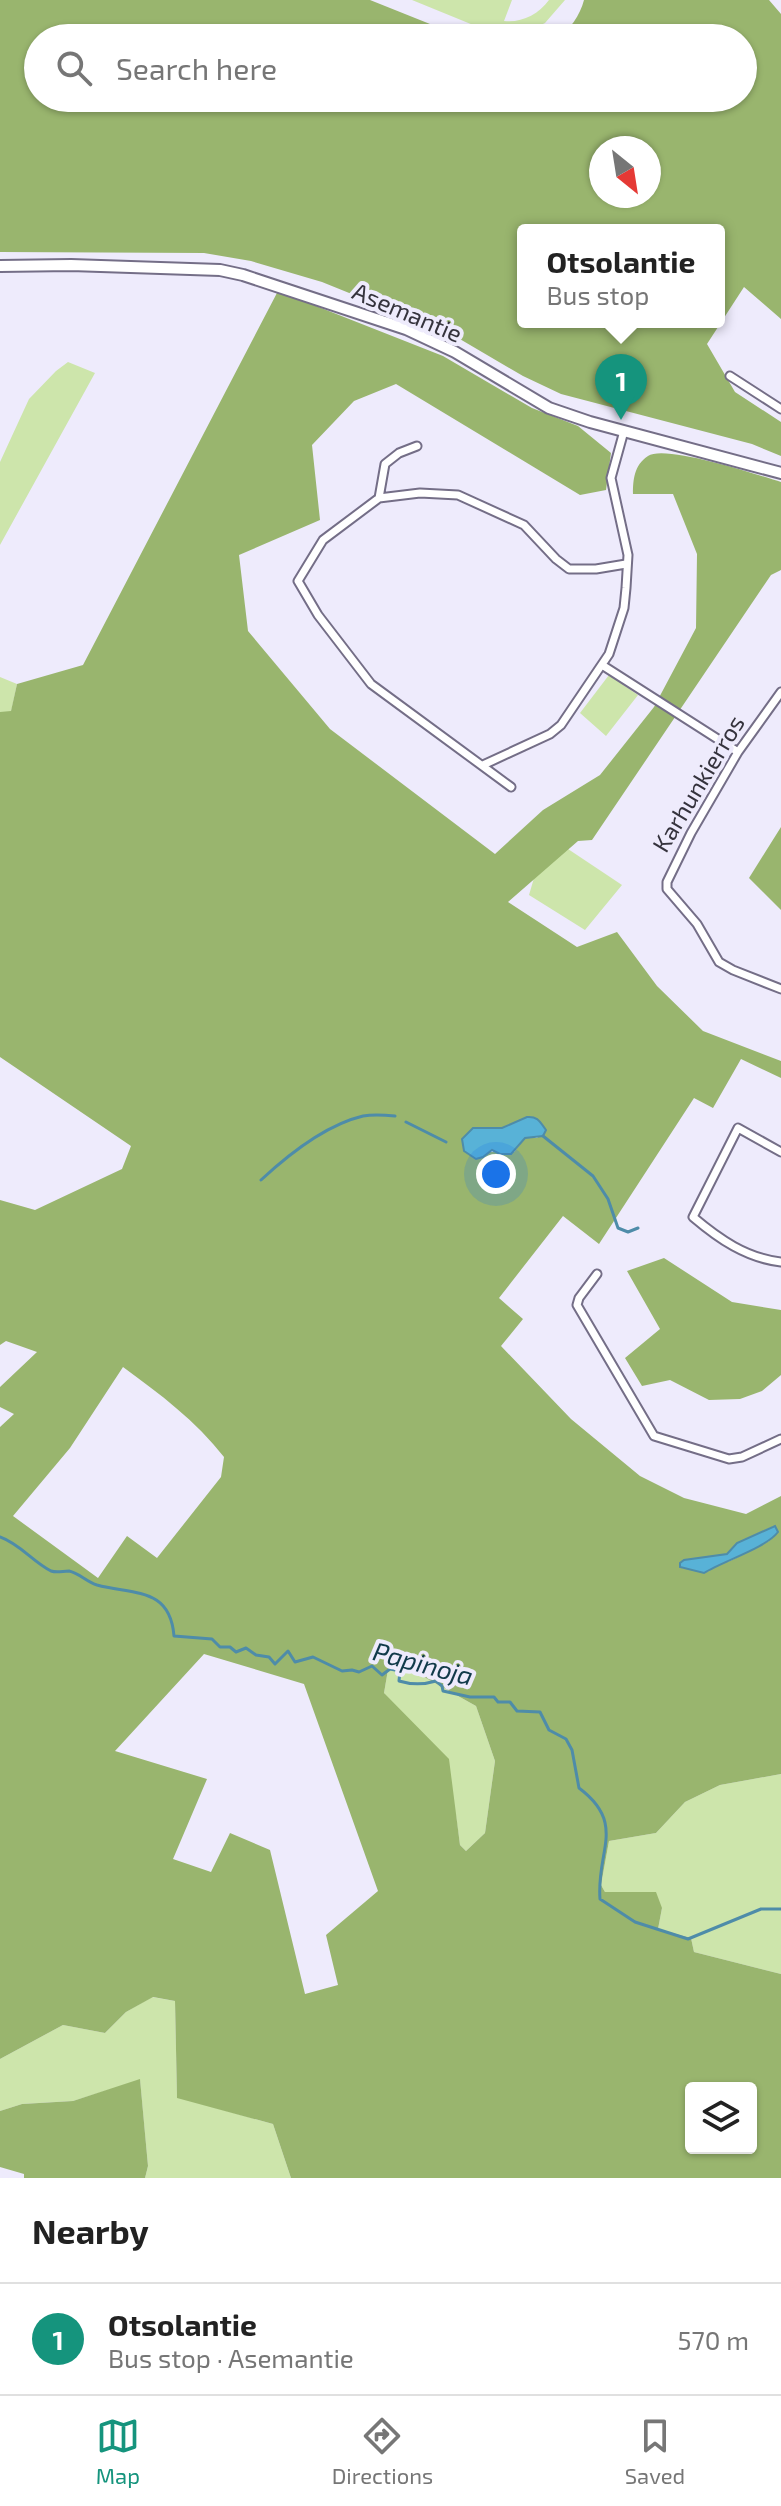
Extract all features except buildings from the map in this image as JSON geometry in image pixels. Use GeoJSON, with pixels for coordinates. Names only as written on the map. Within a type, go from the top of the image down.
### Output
{"type":"FeatureCollection","features":[{"type":"Feature","properties":{"kind":"main road","name":"Asemantie"},"geometry":{"type":"LineString","coordinates":[[0,266],[86,265],[220,270],[243,275],[406,329],[455,352],[549,408],[781,473]]}},
{"type":"Feature","properties":{"kind":"street"},"geometry":{"type":"LineString","coordinates":[[730,376],[781,409]]}},
{"type":"Feature","properties":{"kind":"street"},"geometry":{"type":"LineString","coordinates":[[483,765],[550,734],[561,725],[609,654],[624,608],[628,555],[611,478],[624,431]]}},
{"type":"Feature","properties":{"kind":"street"},"geometry":{"type":"LineString","coordinates":[[379,498],[385,464],[399,453],[417,446]]}},
{"type":"Feature","properties":{"kind":"street"},"geometry":{"type":"LineString","coordinates":[[511,787],[371,684],[318,615],[298,581],[323,540],[379,498],[420,493],[458,495],[524,525],[569,569],[626,564]]}},
{"type":"Feature","properties":{"kind":"street"},"geometry":{"type":"LineString","coordinates":[[602,665],[738,752]]}},
{"type":"Feature","properties":{"kind":"street","name":"Karhunkierros"},"geometry":{"type":"LineString","coordinates":[[781,692],[738,752],[668,876],[667,889],[697,924],[719,962],[781,989]]}},
{"type":"Feature","properties":{"kind":"street"},"geometry":{"type":"LineString","coordinates":[[781,1152],[738,1128],[693,1217],[730,1244],[764,1260],[781,1262]]}},
{"type":"Feature","properties":{"kind":"street"},"geometry":{"type":"LineString","coordinates":[[597,1274],[577,1305],[654,1436],[729,1459],[742,1457],[781,1439]]}},
{"type":"Feature","properties":{"kind":"green space"},"geometry":{"type":"Polygon","coordinates":[[[0,0],[370,0],[430,24],[24,24],[24,112],[757,112],[757,24],[572,24],[584,0],[769,0],[781,14],[781,319],[744,287],[725,316],[725,224],[517,224],[517,328],[717,328],[707,344],[735,392],[781,422],[781,456],[752,444],[561,394],[523,376],[453,335],[322,282],[251,261],[204,253],[0,252],[0,0]]]}},
{"type":"Feature","properties":{"kind":"green space"},"geometry":{"type":"Polygon","coordinates":[[[412,0],[512,0],[504,21],[510,21],[534,14],[549,0],[565,0],[543,24],[471,24],[412,0]]]}},
{"type":"Feature","properties":{"kind":"green space"},"geometry":{"type":"Polygon","coordinates":[[[278,291],[443,356],[532,408],[578,426],[611,453],[606,490],[580,495],[396,384],[354,401],[312,445],[320,520],[239,555],[248,631],[330,729],[495,854],[543,810],[600,775],[654,707],[696,628],[697,554],[673,494],[633,494],[634,478],[640,464],[648,456],[673,454],[781,482],[781,570],[771,575],[592,840],[578,841],[508,902],[577,947],[617,932],[657,986],[703,1031],[781,1061],[781,1078],[741,1059],[713,1108],[694,1098],[599,1244],[563,1216],[499,1298],[523,1319],[501,1346],[571,1419],[640,1476],[684,1498],[746,1514],[781,1496],[781,1774],[720,1785],[685,1802],[656,1833],[609,1841],[601,1885],[605,1892],[656,1892],[662,1908],[658,1929],[691,1938],[694,1952],[781,1974],[781,2178],[291,2178],[273,2124],[177,2098],[175,2001],[153,1997],[126,2012],[105,2033],[63,2025],[0,2059],[0,1427],[14,1414],[0,1407],[0,1387],[37,1352],[6,1341],[0,1345],[0,1200],[35,1210],[122,1169],[131,1146],[0,1057],[0,712],[11,711],[17,684],[83,665],[278,291]],[[520,1120],[502,1128],[478,1127],[488,1152],[514,1152],[525,1138],[538,1138],[520,1120]],[[123,1367],[70,1448],[13,1516],[98,1578],[127,1536],[157,1558],[221,1477],[224,1457],[189,1420],[123,1367]],[[774,1526],[737,1543],[727,1554],[684,1560],[682,1568],[707,1572],[769,1541],[774,1526]],[[204,1654],[115,1751],[207,1779],[173,1859],[211,1872],[230,1833],[270,1850],[305,1994],[338,1985],[326,1935],[378,1891],[304,1684],[204,1654]],[[390,1658],[384,1693],[449,1759],[460,1845],[466,1851],[485,1833],[495,1761],[476,1706],[390,1658]]]}},
{"type":"Feature","properties":{"kind":"green space"},"geometry":{"type":"Polygon","coordinates":[[[68,362],[95,373],[0,545],[0,462],[29,399],[68,362]]]}},
{"type":"Feature","properties":{"kind":"green space"},"geometry":{"type":"Polygon","coordinates":[[[609,675],[638,695],[606,736],[580,713],[609,675]]]}},
{"type":"Feature","properties":{"kind":"green space"},"geometry":{"type":"Polygon","coordinates":[[[0,677],[17,684],[11,712],[0,712],[0,677]]]}},
{"type":"Feature","properties":{"kind":"green space"},"geometry":{"type":"Polygon","coordinates":[[[781,827],[781,910],[749,878],[781,827]]]}},
{"type":"Feature","properties":{"kind":"green space"},"geometry":{"type":"Polygon","coordinates":[[[562,845],[622,885],[585,930],[529,895],[534,878],[562,845]]]}},
{"type":"Feature","properties":{"kind":"green space"},"geometry":{"type":"Polygon","coordinates":[[[664,1258],[732,1302],[781,1310],[781,1375],[762,1391],[740,1399],[709,1400],[670,1380],[642,1386],[625,1358],[660,1329],[627,1271],[664,1258]]]}},
{"type":"Feature","properties":{"kind":"green space"},"geometry":{"type":"Polygon","coordinates":[[[390,1658],[476,1706],[495,1761],[485,1833],[466,1851],[460,1845],[456,1816],[384,1693],[390,1658]]]}},
{"type":"Feature","properties":{"kind":"green space"},"geometry":{"type":"Polygon","coordinates":[[[781,1774],[781,1974],[694,1952],[691,1938],[658,1929],[662,1908],[605,1892],[601,1885],[609,1841],[656,1833],[685,1802],[720,1785],[781,1774]]]}},
{"type":"Feature","properties":{"kind":"green space"},"geometry":{"type":"Polygon","coordinates":[[[152,1997],[175,2001],[177,2097],[273,2124],[291,2178],[145,2178],[148,2166],[140,2080],[73,2101],[22,2104],[0,2111],[0,2059],[63,2025],[105,2033],[126,2012],[152,1997]]]}},
{"type":"Feature","properties":{"kind":"green space"},"geometry":{"type":"Polygon","coordinates":[[[140,2079],[148,2166],[145,2178],[24,2178],[24,2174],[0,2167],[0,2111],[22,2104],[73,2101],[140,2079]]]}},
{"type":"Feature","properties":{"kind":"water"},"geometry":{"type":"Polygon","coordinates":[[[527,1117],[536,1119],[546,1130],[543,1136],[525,1138],[511,1154],[492,1150],[476,1159],[464,1151],[462,1139],[473,1128],[502,1128],[527,1117]]]}},
{"type":"Feature","properties":{"kind":"water"},"geometry":{"type":"Polygon","coordinates":[[[775,1526],[778,1532],[772,1538],[704,1573],[680,1567],[684,1560],[727,1554],[737,1543],[775,1526]]]}},
{"type":"Feature","properties":{"kind":"waterway"},"geometry":{"type":"LineString","coordinates":[[261,1180],[296,1151],[335,1126],[363,1116],[395,1116]]}},
{"type":"Feature","properties":{"kind":"waterway"},"geometry":{"type":"LineString","coordinates":[[406,1122],[446,1142]]}},
{"type":"Feature","properties":{"kind":"waterway"},"geometry":{"type":"LineString","coordinates":[[543,1136],[593,1176],[608,1199],[618,1228],[628,1232],[638,1228]]}},
{"type":"Feature","properties":{"kind":"waterway","name":"Papinoja"},"geometry":{"type":"LineString","coordinates":[[0,1537],[51,1571],[69,1571],[97,1585],[137,1593],[158,1601],[171,1620],[174,1636],[212,1639],[220,1647],[230,1647],[236,1652],[246,1648],[256,1655],[269,1657],[275,1664],[288,1651],[295,1662],[313,1657],[342,1671],[359,1672],[372,1666],[382,1675],[390,1669],[400,1671],[399,1681],[418,1684],[436,1681],[443,1691],[470,1697],[494,1697],[498,1702],[510,1702],[517,1711],[540,1712],[549,1730],[566,1739],[572,1750],[579,1788],[594,1801],[606,1826],[600,1899],[635,1922],[688,1939],[761,1909],[781,1909]]}},
{"type":"Feature","properties":{"kind":"place","name":"Otsolantie"},"geometry":{"type":"Point","coordinates":[621,420]}}]}
